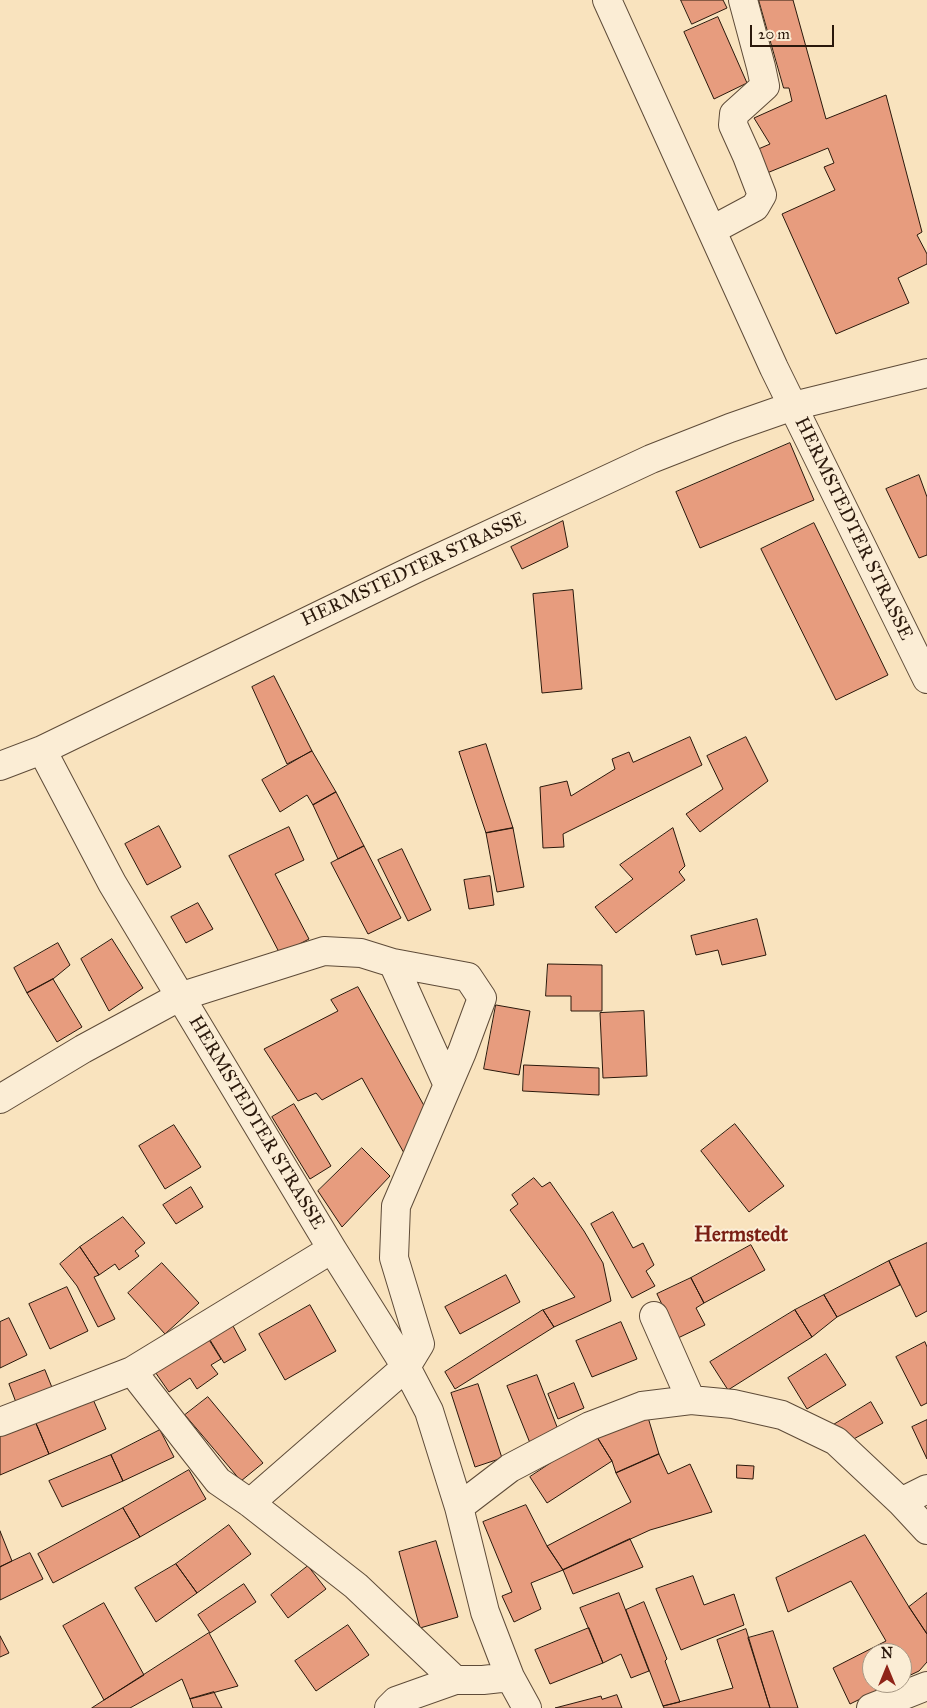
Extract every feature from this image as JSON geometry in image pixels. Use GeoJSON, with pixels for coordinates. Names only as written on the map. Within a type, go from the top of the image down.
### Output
{"type":"FeatureCollection","features":[{"type":"Feature","properties":{"kind":"street"},"geometry":{"type":"LineString","coordinates":[[607,0],[793,406]]}},
{"type":"Feature","properties":{"kind":"street"},"geometry":{"type":"LineString","coordinates":[[712,230],[755,207],[762,195],[733,125],[734,114],[764,86],[761,67],[743,0]]}},
{"type":"Feature","properties":{"kind":"street","name":"HERMSTEDTER STRASSE"},"geometry":{"type":"LineString","coordinates":[[0,766],[42,750],[415,569],[651,459],[793,406],[927,373]]}},
{"type":"Feature","properties":{"kind":"street","name":"HERMSTEDTER STRASSE"},"geometry":{"type":"LineString","coordinates":[[793,406],[927,679]]}},
{"type":"Feature","properties":{"kind":"street","name":"HERMSTEDTER STRASSE"},"geometry":{"type":"LineString","coordinates":[[42,750],[112,884],[332,1249],[406,1367],[429,1411],[459,1507],[485,1612],[510,1677],[527,1708]]}},
{"type":"Feature","properties":{"kind":"street","name":"HERMSTEDTER STRASSE"},"geometry":{"type":"LineString","coordinates":[[0,1099],[83,1048],[179,997],[324,951],[361,953],[394,963],[468,978],[482,998],[462,1052],[396,1206],[394,1258],[420,1344],[406,1367],[250,1503]]}},
{"type":"Feature","properties":{"kind":"street"},"geometry":{"type":"LineString","coordinates":[[394,963],[448,1083]]}},
{"type":"Feature","properties":{"kind":"street","name":"HERMSTEDTER STRASSE"},"geometry":{"type":"LineString","coordinates":[[0,1422],[132,1371],[332,1249]]}},
{"type":"Feature","properties":{"kind":"street"},"geometry":{"type":"LineString","coordinates":[[654,1316],[691,1400]]}},
{"type":"Feature","properties":{"kind":"street"},"geometry":{"type":"LineString","coordinates":[[132,1371],[218,1481],[250,1503],[356,1586],[455,1680]]}},
{"type":"Feature","properties":{"kind":"street"},"geometry":{"type":"LineString","coordinates":[[459,1507],[510,1468],[590,1426],[642,1406],[691,1400],[733,1404],[782,1415],[836,1441],[901,1502],[927,1530]]}},
{"type":"Feature","properties":{"kind":"street"},"geometry":{"type":"LineString","coordinates":[[901,1502],[927,1489]]}},
{"type":"Feature","properties":{"kind":"street"},"geometry":{"type":"LineString","coordinates":[[389,1708],[396,1701],[455,1680],[483,1680],[510,1677]]}},
{"type":"Feature","properties":{"kind":"street"},"geometry":{"type":"LineString","coordinates":[[871,1708],[927,1686]]}},
{"type":"Feature","properties":{"kind":"building"},"geometry":{"type":"Polygon","coordinates":[[[681,0],[723,0],[727,8],[692,24],[681,0]]]}},
{"type":"Feature","properties":{"kind":"building"},"geometry":{"type":"Polygon","coordinates":[[[759,0],[793,0],[826,119],[886,95],[922,232],[917,235],[927,254],[927,264],[898,278],[909,303],[836,334],[782,214],[835,190],[824,167],[834,163],[828,148],[767,173],[756,150],[770,144],[754,118],[792,101],[789,88],[784,88],[759,0]]]}},
{"type":"Feature","properties":{"kind":"building"},"geometry":{"type":"Polygon","coordinates":[[[718,17],[747,83],[714,99],[684,32],[718,17]]]}},
{"type":"Feature","properties":{"kind":"building"},"geometry":{"type":"Polygon","coordinates":[[[790,443],[814,500],[700,548],[676,492],[790,443]]]}},
{"type":"Feature","properties":{"kind":"building"},"geometry":{"type":"Polygon","coordinates":[[[919,475],[927,497],[927,555],[919,558],[886,489],[919,475]]]}},
{"type":"Feature","properties":{"kind":"building"},"geometry":{"type":"Polygon","coordinates":[[[563,521],[568,547],[522,569],[511,547],[563,521]]]}},
{"type":"Feature","properties":{"kind":"building"},"geometry":{"type":"Polygon","coordinates":[[[814,523],[888,675],[836,700],[761,549],[814,523]]]}},
{"type":"Feature","properties":{"kind":"building"},"geometry":{"type":"Polygon","coordinates":[[[573,590],[582,689],[542,693],[533,594],[573,590]]]}},
{"type":"Feature","properties":{"kind":"building"},"geometry":{"type":"Polygon","coordinates":[[[274,676],[312,751],[287,764],[252,687],[274,676]]]}},
{"type":"Feature","properties":{"kind":"building"},"geometry":{"type":"Polygon","coordinates":[[[690,737],[702,765],[563,834],[564,847],[543,848],[540,787],[567,781],[571,796],[615,769],[612,759],[629,752],[633,762],[690,737]]]}},
{"type":"Feature","properties":{"kind":"building"},"geometry":{"type":"Polygon","coordinates":[[[746,737],[768,781],[700,832],[686,814],[723,789],[707,756],[746,737]]]}},
{"type":"Feature","properties":{"kind":"building"},"geometry":{"type":"Polygon","coordinates":[[[486,744],[513,828],[486,833],[459,752],[486,744]]]}},
{"type":"Feature","properties":{"kind":"building"},"geometry":{"type":"Polygon","coordinates":[[[312,751],[336,792],[313,805],[307,795],[280,812],[262,780],[312,751]]]}},
{"type":"Feature","properties":{"kind":"building"},"geometry":{"type":"Polygon","coordinates":[[[336,792],[364,846],[338,859],[313,805],[336,792]]]}},
{"type":"Feature","properties":{"kind":"building"},"geometry":{"type":"Polygon","coordinates":[[[159,826],[181,867],[147,885],[125,844],[159,826]]]}},
{"type":"Feature","properties":{"kind":"building"},"geometry":{"type":"Polygon","coordinates":[[[289,827],[304,860],[275,874],[309,939],[280,954],[229,856],[289,827]]]}},
{"type":"Feature","properties":{"kind":"building"},"geometry":{"type":"Polygon","coordinates":[[[513,828],[524,887],[497,892],[486,833],[513,828]]]}},
{"type":"Feature","properties":{"kind":"building"},"geometry":{"type":"Polygon","coordinates":[[[673,828],[685,866],[679,872],[685,880],[616,933],[595,907],[633,879],[620,865],[673,828]]]}},
{"type":"Feature","properties":{"kind":"building"},"geometry":{"type":"Polygon","coordinates":[[[364,846],[401,918],[368,934],[331,863],[364,846]]]}},
{"type":"Feature","properties":{"kind":"building"},"geometry":{"type":"Polygon","coordinates":[[[402,849],[431,910],[408,921],[378,860],[402,849]]]}},
{"type":"Feature","properties":{"kind":"building"},"geometry":{"type":"Polygon","coordinates":[[[490,876],[494,905],[469,909],[464,880],[490,876]]]}},
{"type":"Feature","properties":{"kind":"building"},"geometry":{"type":"Polygon","coordinates":[[[198,903],[213,929],[186,943],[171,917],[198,903]]]}},
{"type":"Feature","properties":{"kind":"building"},"geometry":{"type":"Polygon","coordinates":[[[757,919],[766,955],[722,965],[718,950],[696,955],[691,936],[757,919]]]}},
{"type":"Feature","properties":{"kind":"building"},"geometry":{"type":"Polygon","coordinates":[[[112,939],[143,988],[109,1011],[81,959],[112,939]]]}},
{"type":"Feature","properties":{"kind":"building"},"geometry":{"type":"Polygon","coordinates":[[[58,943],[70,965],[53,979],[27,993],[14,968],[58,943]]]}},
{"type":"Feature","properties":{"kind":"building"},"geometry":{"type":"Polygon","coordinates":[[[548,964],[602,965],[602,1011],[571,1011],[571,996],[546,996],[548,964]]]}},
{"type":"Feature","properties":{"kind":"building"},"geometry":{"type":"Polygon","coordinates":[[[53,979],[82,1027],[57,1042],[27,993],[53,979]]]}},
{"type":"Feature","properties":{"kind":"building"},"geometry":{"type":"Polygon","coordinates":[[[358,987],[427,1111],[404,1153],[362,1078],[322,1100],[316,1093],[298,1101],[264,1049],[338,1011],[331,1000],[358,987]]]}},
{"type":"Feature","properties":{"kind":"building"},"geometry":{"type":"Polygon","coordinates":[[[496,1005],[530,1011],[519,1075],[484,1069],[496,1005]]]}},
{"type":"Feature","properties":{"kind":"building"},"geometry":{"type":"Polygon","coordinates":[[[644,1011],[647,1076],[603,1078],[600,1013],[644,1011]]]}},
{"type":"Feature","properties":{"kind":"building"},"geometry":{"type":"Polygon","coordinates":[[[524,1065],[599,1068],[599,1095],[523,1091],[524,1065]]]}},
{"type":"Feature","properties":{"kind":"building"},"geometry":{"type":"Polygon","coordinates":[[[294,1104],[331,1166],[310,1179],[272,1117],[294,1104]]]}},
{"type":"Feature","properties":{"kind":"building"},"geometry":{"type":"Polygon","coordinates":[[[735,1124],[784,1186],[749,1212],[701,1151],[735,1124]]]}},
{"type":"Feature","properties":{"kind":"building"},"geometry":{"type":"Polygon","coordinates":[[[174,1125],[201,1167],[165,1189],[139,1146],[174,1125]]]}},
{"type":"Feature","properties":{"kind":"building"},"geometry":{"type":"Polygon","coordinates":[[[362,1148],[390,1176],[342,1227],[318,1191],[362,1148]]]}},
{"type":"Feature","properties":{"kind":"building"},"geometry":{"type":"Polygon","coordinates":[[[534,1178],[542,1187],[550,1182],[584,1231],[603,1263],[611,1301],[554,1327],[543,1310],[575,1297],[510,1210],[518,1204],[512,1195],[534,1178]]]}},
{"type":"Feature","properties":{"kind":"building"},"geometry":{"type":"Polygon","coordinates":[[[191,1187],[203,1207],[176,1224],[163,1205],[191,1187]]]}},
{"type":"Feature","properties":{"kind":"building"},"geometry":{"type":"Polygon","coordinates":[[[613,1212],[633,1248],[643,1243],[654,1265],[646,1271],[655,1286],[632,1298],[591,1224],[613,1212]]]}},
{"type":"Feature","properties":{"kind":"building"},"geometry":{"type":"Polygon","coordinates":[[[123,1217],[145,1243],[135,1251],[139,1256],[119,1270],[115,1264],[99,1275],[80,1247],[123,1217]]]}},
{"type":"Feature","properties":{"kind":"building"},"geometry":{"type":"Polygon","coordinates":[[[927,1243],[927,1311],[916,1317],[889,1261],[927,1243]]]}},
{"type":"Feature","properties":{"kind":"building"},"geometry":{"type":"Polygon","coordinates":[[[751,1245],[765,1270],[704,1303],[691,1278],[751,1245]]]}},
{"type":"Feature","properties":{"kind":"building"},"geometry":{"type":"Polygon","coordinates":[[[80,1247],[99,1275],[94,1277],[115,1319],[98,1327],[77,1286],[60,1264],[80,1247]]]}},
{"type":"Feature","properties":{"kind":"building"},"geometry":{"type":"Polygon","coordinates":[[[889,1261],[900,1285],[837,1317],[824,1295],[889,1261]]]}},
{"type":"Feature","properties":{"kind":"building"},"geometry":{"type":"Polygon","coordinates":[[[162,1263],[199,1303],[165,1334],[128,1293],[162,1263]]]}},
{"type":"Feature","properties":{"kind":"building"},"geometry":{"type":"Polygon","coordinates":[[[506,1275],[520,1302],[460,1334],[445,1307],[506,1275]]]}},
{"type":"Feature","properties":{"kind":"building"},"geometry":{"type":"Polygon","coordinates":[[[691,1278],[704,1303],[696,1308],[705,1325],[678,1338],[657,1294],[691,1278]]]}},
{"type":"Feature","properties":{"kind":"building"},"geometry":{"type":"Polygon","coordinates":[[[67,1287],[88,1331],[50,1349],[29,1304],[67,1287]]]}},
{"type":"Feature","properties":{"kind":"building"},"geometry":{"type":"Polygon","coordinates":[[[824,1295],[837,1317],[812,1337],[795,1310],[824,1295]]]}},
{"type":"Feature","properties":{"kind":"building"},"geometry":{"type":"Polygon","coordinates":[[[310,1305],[336,1351],[285,1380],[259,1334],[310,1305]]]}},
{"type":"Feature","properties":{"kind":"building"},"geometry":{"type":"Polygon","coordinates":[[[543,1310],[554,1327],[455,1389],[445,1372],[543,1310]]]}},
{"type":"Feature","properties":{"kind":"building"},"geometry":{"type":"Polygon","coordinates":[[[795,1310],[812,1337],[728,1390],[710,1362],[795,1310]]]}},
{"type":"Feature","properties":{"kind":"building"},"geometry":{"type":"Polygon","coordinates":[[[9,1318],[27,1355],[0,1368],[0,1322],[9,1318]]]}},
{"type":"Feature","properties":{"kind":"building"},"geometry":{"type":"Polygon","coordinates":[[[621,1322],[637,1359],[592,1377],[576,1341],[621,1322]]]}},
{"type":"Feature","properties":{"kind":"building"},"geometry":{"type":"Polygon","coordinates":[[[233,1326],[246,1350],[224,1363],[210,1340],[233,1326]]]}},
{"type":"Feature","properties":{"kind":"building"},"geometry":{"type":"Polygon","coordinates":[[[206,1335],[221,1359],[211,1365],[218,1374],[197,1389],[190,1378],[169,1392],[153,1369],[206,1335]]]}},
{"type":"Feature","properties":{"kind":"building"},"geometry":{"type":"Polygon","coordinates":[[[925,1342],[927,1347],[927,1403],[921,1406],[896,1357],[925,1342]]]}},
{"type":"Feature","properties":{"kind":"building"},"geometry":{"type":"Polygon","coordinates":[[[826,1354],[846,1385],[807,1409],[788,1378],[826,1354]]]}},
{"type":"Feature","properties":{"kind":"building"},"geometry":{"type":"Polygon","coordinates":[[[45,1370],[53,1390],[17,1405],[9,1384],[45,1370]]]}},
{"type":"Feature","properties":{"kind":"building"},"geometry":{"type":"Polygon","coordinates":[[[537,1375],[559,1432],[530,1443],[507,1386],[537,1375]]]}},
{"type":"Feature","properties":{"kind":"building"},"geometry":{"type":"Polygon","coordinates":[[[574,1383],[584,1408],[558,1419],[548,1394],[574,1383]]]}},
{"type":"Feature","properties":{"kind":"building"},"geometry":{"type":"Polygon","coordinates":[[[478,1384],[502,1458],[475,1467],[451,1393],[478,1384]]]}},
{"type":"Feature","properties":{"kind":"building"},"geometry":{"type":"Polygon","coordinates":[[[92,1397],[106,1429],[49,1454],[35,1421],[92,1397]]]}},
{"type":"Feature","properties":{"kind":"building"},"geometry":{"type":"Polygon","coordinates":[[[208,1397],[263,1463],[241,1481],[185,1415],[208,1397]]]}},
{"type":"Feature","properties":{"kind":"building"},"geometry":{"type":"Polygon","coordinates":[[[871,1402],[883,1423],[850,1441],[830,1427],[871,1402]]]}},
{"type":"Feature","properties":{"kind":"building"},"geometry":{"type":"Polygon","coordinates":[[[647,1414],[659,1454],[616,1473],[612,1461],[595,1434],[647,1414]]]}},
{"type":"Feature","properties":{"kind":"building"},"geometry":{"type":"Polygon","coordinates":[[[927,1420],[927,1459],[912,1427],[927,1420]]]}},
{"type":"Feature","properties":{"kind":"building"},"geometry":{"type":"Polygon","coordinates":[[[35,1421],[49,1454],[0,1475],[0,1436],[35,1421]]]}},
{"type":"Feature","properties":{"kind":"building"},"geometry":{"type":"Polygon","coordinates":[[[160,1430],[174,1457],[123,1481],[111,1455],[160,1430]]]}},
{"type":"Feature","properties":{"kind":"building"},"geometry":{"type":"Polygon","coordinates":[[[595,1434],[612,1461],[547,1503],[530,1477],[595,1434]]]}},
{"type":"Feature","properties":{"kind":"building"},"geometry":{"type":"Polygon","coordinates":[[[659,1454],[668,1474],[690,1464],[712,1512],[650,1530],[563,1570],[547,1546],[631,1502],[616,1473],[659,1454]]]}},
{"type":"Feature","properties":{"kind":"building"},"geometry":{"type":"Polygon","coordinates":[[[111,1455],[123,1481],[62,1507],[49,1481],[111,1455]]]}},
{"type":"Feature","properties":{"kind":"building"},"geometry":{"type":"Polygon","coordinates":[[[737,1465],[754,1466],[753,1479],[737,1478],[737,1465]]]}},
{"type":"Feature","properties":{"kind":"building"},"geometry":{"type":"Polygon","coordinates":[[[189,1470],[206,1499],[140,1537],[123,1508],[189,1470]]]}},
{"type":"Feature","properties":{"kind":"building"},"geometry":{"type":"Polygon","coordinates":[[[526,1505],[547,1546],[563,1570],[531,1583],[541,1609],[514,1622],[502,1596],[512,1592],[483,1522],[526,1505]]]}},
{"type":"Feature","properties":{"kind":"building"},"geometry":{"type":"Polygon","coordinates":[[[123,1508],[140,1537],[53,1583],[38,1554],[123,1508]]]}},
{"type":"Feature","properties":{"kind":"building"},"geometry":{"type":"Polygon","coordinates":[[[229,1525],[251,1554],[197,1593],[176,1564],[229,1525]]]}},
{"type":"Feature","properties":{"kind":"building"},"geometry":{"type":"Polygon","coordinates":[[[0,1531],[12,1561],[0,1567],[0,1531]]]}},
{"type":"Feature","properties":{"kind":"building"},"geometry":{"type":"Polygon","coordinates":[[[865,1535],[927,1634],[927,1662],[919,1671],[912,1674],[912,1643],[882,1643],[886,1641],[851,1581],[788,1612],[776,1578],[865,1535]]]}},
{"type":"Feature","properties":{"kind":"building"},"geometry":{"type":"Polygon","coordinates":[[[630,1539],[643,1567],[573,1594],[563,1570],[630,1539]]]}},
{"type":"Feature","properties":{"kind":"building"},"geometry":{"type":"Polygon","coordinates":[[[436,1541],[458,1617],[420,1628],[399,1552],[436,1541]]]}},
{"type":"Feature","properties":{"kind":"building"},"geometry":{"type":"Polygon","coordinates":[[[30,1553],[43,1579],[0,1600],[0,1567],[30,1553]]]}},
{"type":"Feature","properties":{"kind":"building"},"geometry":{"type":"Polygon","coordinates":[[[176,1564],[197,1593],[156,1622],[135,1588],[176,1564]]]}},
{"type":"Feature","properties":{"kind":"building"},"geometry":{"type":"Polygon","coordinates":[[[308,1566],[326,1589],[288,1618],[271,1595],[308,1566]]]}},
{"type":"Feature","properties":{"kind":"building"},"geometry":{"type":"Polygon","coordinates":[[[693,1576],[704,1605],[734,1594],[744,1625],[681,1650],[656,1589],[693,1576]]]}},
{"type":"Feature","properties":{"kind":"building"},"geometry":{"type":"Polygon","coordinates":[[[244,1584],[256,1602],[210,1633],[198,1615],[244,1584]]]}},
{"type":"Feature","properties":{"kind":"building"},"geometry":{"type":"Polygon","coordinates":[[[619,1593],[649,1671],[631,1678],[621,1654],[603,1663],[580,1608],[619,1593]]]}},
{"type":"Feature","properties":{"kind":"building"},"geometry":{"type":"Polygon","coordinates":[[[927,1593],[927,1634],[909,1607],[927,1593]]]}},
{"type":"Feature","properties":{"kind":"building"},"geometry":{"type":"Polygon","coordinates":[[[644,1602],[667,1659],[665,1661],[680,1702],[663,1706],[626,1610],[644,1602]]]}},
{"type":"Feature","properties":{"kind":"building"},"geometry":{"type":"Polygon","coordinates":[[[104,1603],[144,1675],[104,1700],[63,1626],[104,1603]]]}},
{"type":"Feature","properties":{"kind":"building"},"geometry":{"type":"Polygon","coordinates":[[[348,1625],[369,1655],[316,1691],[295,1661],[348,1625]]]}},
{"type":"Feature","properties":{"kind":"building"},"geometry":{"type":"Polygon","coordinates":[[[589,1628],[603,1663],[550,1684],[535,1650],[589,1628]]]}},
{"type":"Feature","properties":{"kind":"building"},"geometry":{"type":"Polygon","coordinates":[[[746,1629],[770,1708],[664,1708],[663,1706],[733,1688],[717,1640],[746,1629]]]}},
{"type":"Feature","properties":{"kind":"building"},"geometry":{"type":"Polygon","coordinates":[[[773,1631],[798,1708],[770,1708],[748,1638],[773,1631]]]}},
{"type":"Feature","properties":{"kind":"building"},"geometry":{"type":"Polygon","coordinates":[[[209,1633],[238,1686],[190,1699],[182,1679],[130,1708],[92,1708],[209,1633]]]}},
{"type":"Feature","properties":{"kind":"building"},"geometry":{"type":"Polygon","coordinates":[[[0,1636],[9,1653],[0,1657],[0,1636]]]}},
{"type":"Feature","properties":{"kind":"building"},"geometry":{"type":"Polygon","coordinates":[[[862,1653],[862,1693],[873,1693],[850,1704],[833,1668],[862,1653]]]}},
{"type":"Feature","properties":{"kind":"building"},"geometry":{"type":"Polygon","coordinates":[[[214,1692],[222,1708],[193,1708],[190,1699],[214,1692]]]}},
{"type":"Feature","properties":{"kind":"building"},"geometry":{"type":"Polygon","coordinates":[[[617,1695],[622,1708],[555,1708],[601,1696],[602,1699],[617,1695]]]}},
{"type":"Feature","properties":{"kind":"district","name":"Hermstedt"},"geometry":{"type":"Point","coordinates":[741,1236]}}]}
